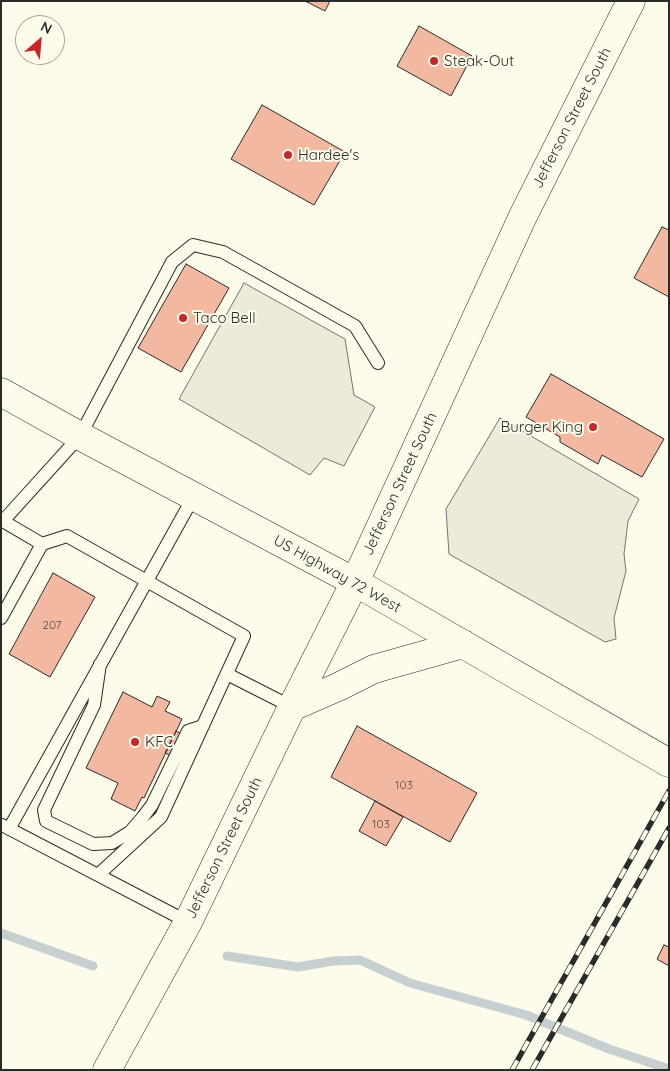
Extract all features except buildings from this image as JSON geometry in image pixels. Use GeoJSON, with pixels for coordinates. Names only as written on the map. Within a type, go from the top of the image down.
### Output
{"type":"FeatureCollection","features":[{"type":"Feature","properties":{"kind":"main road","name":"Jefferson Street South"},"geometry":{"type":"LineString","coordinates":[[107,1070],[188,922],[355,582],[523,216],[631,1]]}},
{"type":"Feature","properties":{"kind":"main road","name":"US Highway 72 West"},"geometry":{"type":"LineString","coordinates":[[1,392],[355,582],[669,763]]}},
{"type":"Feature","properties":{"kind":"main road"},"geometry":{"type":"LineString","coordinates":[[292,707],[374,669],[463,644]]}},
{"type":"Feature","properties":{"kind":"lane"},"geometry":{"type":"LineString","coordinates":[[42,544],[2,521],[80,436],[172,262],[193,245],[223,252],[355,326],[378,363]]}},
{"type":"Feature","properties":{"kind":"lane"},"geometry":{"type":"LineString","coordinates":[[188,922],[5,827],[100,664],[194,496]]}},
{"type":"Feature","properties":{"kind":"lane"},"geometry":{"type":"LineString","coordinates":[[1,618],[42,544],[67,536],[244,636],[161,818],[98,876]]}},
{"type":"Feature","properties":{"kind":"lane"},"geometry":{"type":"LineString","coordinates":[[100,664],[94,705],[44,810],[46,821],[93,844],[112,843],[130,832],[152,805],[188,731],[203,726]]}},
{"type":"Feature","properties":{"kind":"lane"},"geometry":{"type":"LineString","coordinates":[[227,674],[292,707]]}},
{"type":"Feature","properties":{"kind":"shaded area"},"geometry":{"type":"Polygon","coordinates":[[[244,283],[345,339],[354,395],[375,407],[344,466],[324,458],[310,475],[179,399],[244,283]]]}},
{"type":"Feature","properties":{"kind":"shaded area"},"geometry":{"type":"Polygon","coordinates":[[[500,418],[639,499],[628,521],[624,554],[626,571],[614,618],[616,639],[605,642],[449,554],[446,509],[500,418]]]}},
{"type":"Feature","properties":{"kind":"waterway"},"geometry":{"type":"LineString","coordinates":[[1,933],[93,966]]}},
{"type":"Feature","properties":{"kind":"waterway"},"geometry":{"type":"LineString","coordinates":[[227,956],[298,967],[333,961],[360,960],[410,983],[526,1015],[609,1049],[669,1069]]}},
{"type":"Feature","properties":{"kind":"railway"},"geometry":{"type":"LineString","coordinates":[[512,1070],[669,791]]}},
{"type":"Feature","properties":{"kind":"railway"},"geometry":{"type":"LineString","coordinates":[[532,1070],[669,828]]}},
{"type":"Feature","properties":{"kind":"place","name":"Steak-Out"},"geometry":{"type":"Point","coordinates":[434,61]}},
{"type":"Feature","properties":{"kind":"place","name":"Hardee's"},"geometry":{"type":"Point","coordinates":[288,155]}},
{"type":"Feature","properties":{"kind":"place","name":"Taco Bell"},"geometry":{"type":"Point","coordinates":[183,318]}},
{"type":"Feature","properties":{"kind":"place","name":"Burger King"},"geometry":{"type":"Point","coordinates":[593,427]}},
{"type":"Feature","properties":{"kind":"place","name":"KFC"},"geometry":{"type":"Point","coordinates":[135,742]}}]}
